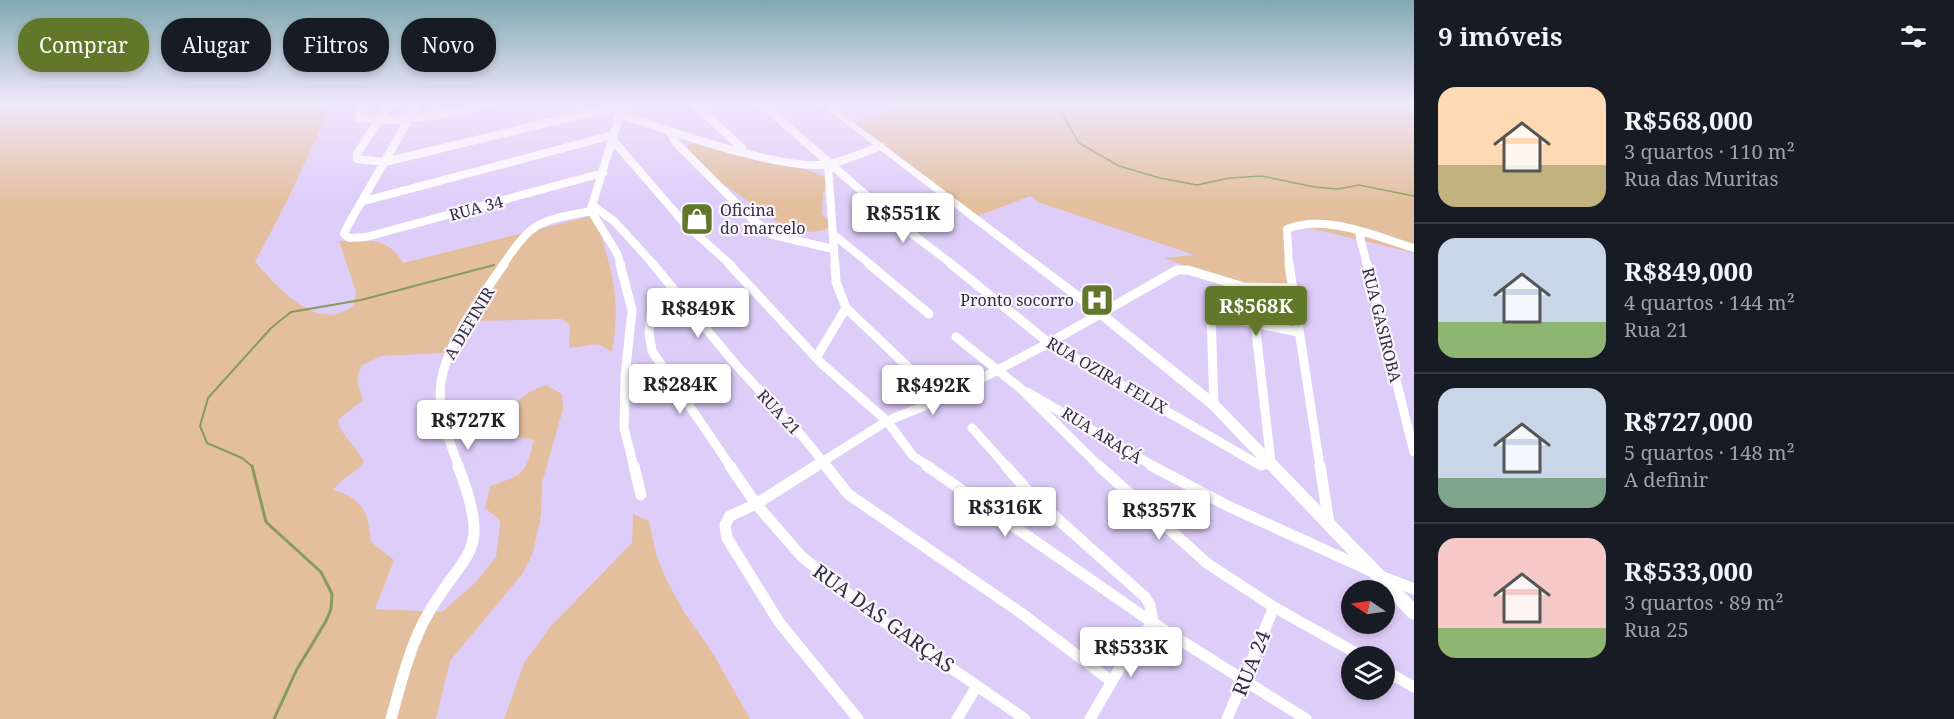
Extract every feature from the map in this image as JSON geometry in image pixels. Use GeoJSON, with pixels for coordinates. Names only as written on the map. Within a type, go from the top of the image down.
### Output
{"type":"FeatureCollection","features":[{"type":"Feature","properties":{"kind":"street"},"geometry":{"type":"LineString","coordinates":[[368,137],[357,154],[357,159],[385,162],[490,137]]}},
{"type":"Feature","properties":{"kind":"street"},"geometry":{"type":"LineString","coordinates":[[364,201],[399,137]]}},
{"type":"Feature","properties":{"kind":"street"},"geometry":{"type":"LineString","coordinates":[[612,137],[591,208],[617,253],[632,310],[625,377],[624,428],[641,495]]}},
{"type":"Feature","properties":{"kind":"street"},"geometry":{"type":"LineString","coordinates":[[364,201],[612,137]]}},
{"type":"Feature","properties":{"kind":"street"},"geometry":{"type":"LineString","coordinates":[[612,137],[685,224],[747,279],[816,358],[876,414],[887,421],[913,456],[1152,623],[1306,719]]}},
{"type":"Feature","properties":{"kind":"street"},"geometry":{"type":"LineString","coordinates":[[672,137],[677,144],[762,228],[782,239],[833,249]]}},
{"type":"Feature","properties":{"kind":"street"},"geometry":{"type":"LineString","coordinates":[[691,137],[786,162],[829,163],[881,146]]}},
{"type":"Feature","properties":{"kind":"street"},"geometry":{"type":"LineString","coordinates":[[730,137],[745,150]]}},
{"type":"Feature","properties":{"kind":"street","name":"RUA OZIRA FELIX"},"geometry":{"type":"LineString","coordinates":[[799,137],[914,236],[1004,305],[1049,343],[1170,411],[1254,463],[1261,466],[1271,463]]}},
{"type":"Feature","properties":{"kind":"street"},"geometry":{"type":"LineString","coordinates":[[868,137],[1101,314],[1214,405],[1414,613]]}},
{"type":"Feature","properties":{"kind":"street"},"geometry":{"type":"LineString","coordinates":[[829,163],[836,282],[846,308],[927,385]]}},
{"type":"Feature","properties":{"kind":"street","name":"RUA 34"},"geometry":{"type":"LineString","coordinates":[[364,201],[345,231],[348,238],[366,237],[603,173]]}},
{"type":"Feature","properties":{"kind":"street","name":"RUA 21"},"geometry":{"type":"LineString","coordinates":[[591,208],[611,219],[680,294],[735,365],[790,422],[841,487],[856,501],[1021,613],[1112,681]]}},
{"type":"Feature","properties":{"kind":"street","name":"A DEFINIR"},"geometry":{"type":"LineString","coordinates":[[391,719],[423,623],[467,556],[475,536],[464,482],[444,424],[441,382],[446,360],[522,236],[529,229],[545,221],[591,208]]}},
{"type":"Feature","properties":{"kind":"street"},"geometry":{"type":"LineString","coordinates":[[1329,523],[1291,288],[1287,229],[1295,225],[1321,225],[1414,248]]}},
{"type":"Feature","properties":{"kind":"street","name":"RUA GASIROBA"},"geometry":{"type":"LineString","coordinates":[[1359,233],[1414,452]]}},
{"type":"Feature","properties":{"kind":"street"},"geometry":{"type":"LineString","coordinates":[[834,235],[929,314]]}},
{"type":"Feature","properties":{"kind":"street"},"geometry":{"type":"LineString","coordinates":[[858,719],[779,622],[727,538],[726,520],[756,504],[887,421],[944,398],[1180,270],[1244,287],[1291,288]]}},
{"type":"Feature","properties":{"kind":"street"},"geometry":{"type":"LineString","coordinates":[[816,358],[846,308]]}},
{"type":"Feature","properties":{"kind":"street","name":"RUA DAS GARÇAS"},"geometry":{"type":"LineString","coordinates":[[651,313],[649,333],[652,351],[756,504],[802,557],[827,578],[1025,719]]}},
{"type":"Feature","properties":{"kind":"street"},"geometry":{"type":"LineString","coordinates":[[1214,405],[1209,317],[1214,314],[1298,332]]}},
{"type":"Feature","properties":{"kind":"street"},"geometry":{"type":"LineString","coordinates":[[1255,323],[1271,463]]}},
{"type":"Feature","properties":{"kind":"street"},"geometry":{"type":"LineString","coordinates":[[956,337],[1020,388],[1112,479],[1208,564],[1274,607],[1343,646]]}},
{"type":"Feature","properties":{"kind":"street","name":"RUA ARAÇÁ"},"geometry":{"type":"LineString","coordinates":[[1020,388],[1065,411],[1149,464],[1206,494],[1379,576],[1414,589]]}},
{"type":"Feature","properties":{"kind":"street"},"geometry":{"type":"LineString","coordinates":[[972,428],[1033,497],[1145,597],[1150,605],[1152,623],[1132,647],[1090,719]]}},
{"type":"Feature","properties":{"kind":"street","name":"RUA 24"},"geometry":{"type":"LineString","coordinates":[[1227,719],[1274,607]]}},
{"type":"Feature","properties":{"kind":"street"},"geometry":{"type":"LineString","coordinates":[[1395,676],[1414,687]]}},
{"type":"Feature","properties":{"kind":"street"},"geometry":{"type":"LineString","coordinates":[[957,719],[977,686]]}},
{"type":"Feature","properties":{"kind":"shaded area"},"geometry":{"type":"Polygon","coordinates":[[[0,137],[317,137],[255,262],[299,304],[312,311],[326,314],[339,313],[353,306],[356,292],[339,241],[376,241],[390,248],[403,263],[595,215],[610,267],[615,298],[615,332],[612,352],[598,344],[569,348],[570,325],[561,319],[472,321],[455,346],[446,353],[381,356],[361,366],[357,380],[363,400],[338,420],[341,429],[364,462],[333,490],[358,502],[366,515],[371,542],[394,560],[375,609],[442,612],[475,583],[496,557],[500,520],[485,508],[490,486],[510,479],[521,472],[528,461],[534,440],[511,436],[517,403],[528,393],[546,385],[562,394],[563,409],[542,483],[541,515],[533,553],[523,573],[450,661],[436,719],[0,719],[0,137]]]}},
{"type":"Feature","properties":{"kind":"shaded area"},"geometry":{"type":"Polygon","coordinates":[[[865,137],[1414,137],[1414,253],[1301,226],[1288,231],[1294,284],[1229,283],[1164,258],[1194,255],[1038,202],[1030,196],[973,218],[865,137]]]}},
{"type":"Feature","properties":{"kind":"shaded area"},"geometry":{"type":"Polygon","coordinates":[[[698,140],[799,167],[829,178],[823,193],[822,214],[833,225],[821,231],[809,232],[786,228],[712,176],[687,147],[698,140]]]}},
{"type":"Feature","properties":{"kind":"shaded area"},"geometry":{"type":"Polygon","coordinates":[[[633,514],[649,521],[656,554],[667,581],[684,612],[714,655],[750,719],[504,719],[524,663],[551,626],[632,543],[633,514]]]}},
{"type":"Feature","properties":{"kind":"waterway"},"geometry":{"type":"LineString","coordinates":[[1075,137],[1079,143],[1119,166],[1160,178],[1197,185],[1229,178],[1262,176],[1315,187],[1338,189],[1359,185],[1414,196]]}},
{"type":"Feature","properties":{"kind":"waterway"},"geometry":{"type":"LineString","coordinates":[[252,466],[242,458],[207,443],[200,426],[208,398],[271,328],[291,312],[361,300],[494,265]]}},
{"type":"Feature","properties":{"kind":"waterway"},"geometry":{"type":"LineString","coordinates":[[252,466],[266,522],[321,572],[332,594],[331,609],[326,621],[296,671],[274,719]]}},
{"type":"Feature","properties":{"kind":"place","name":"Oficina do marcelo"},"geometry":{"type":"Point","coordinates":[697,219]}},
{"type":"Feature","properties":{"kind":"place","name":"Pronto socorro"},"geometry":{"type":"Point","coordinates":[1097,300]}}]}
